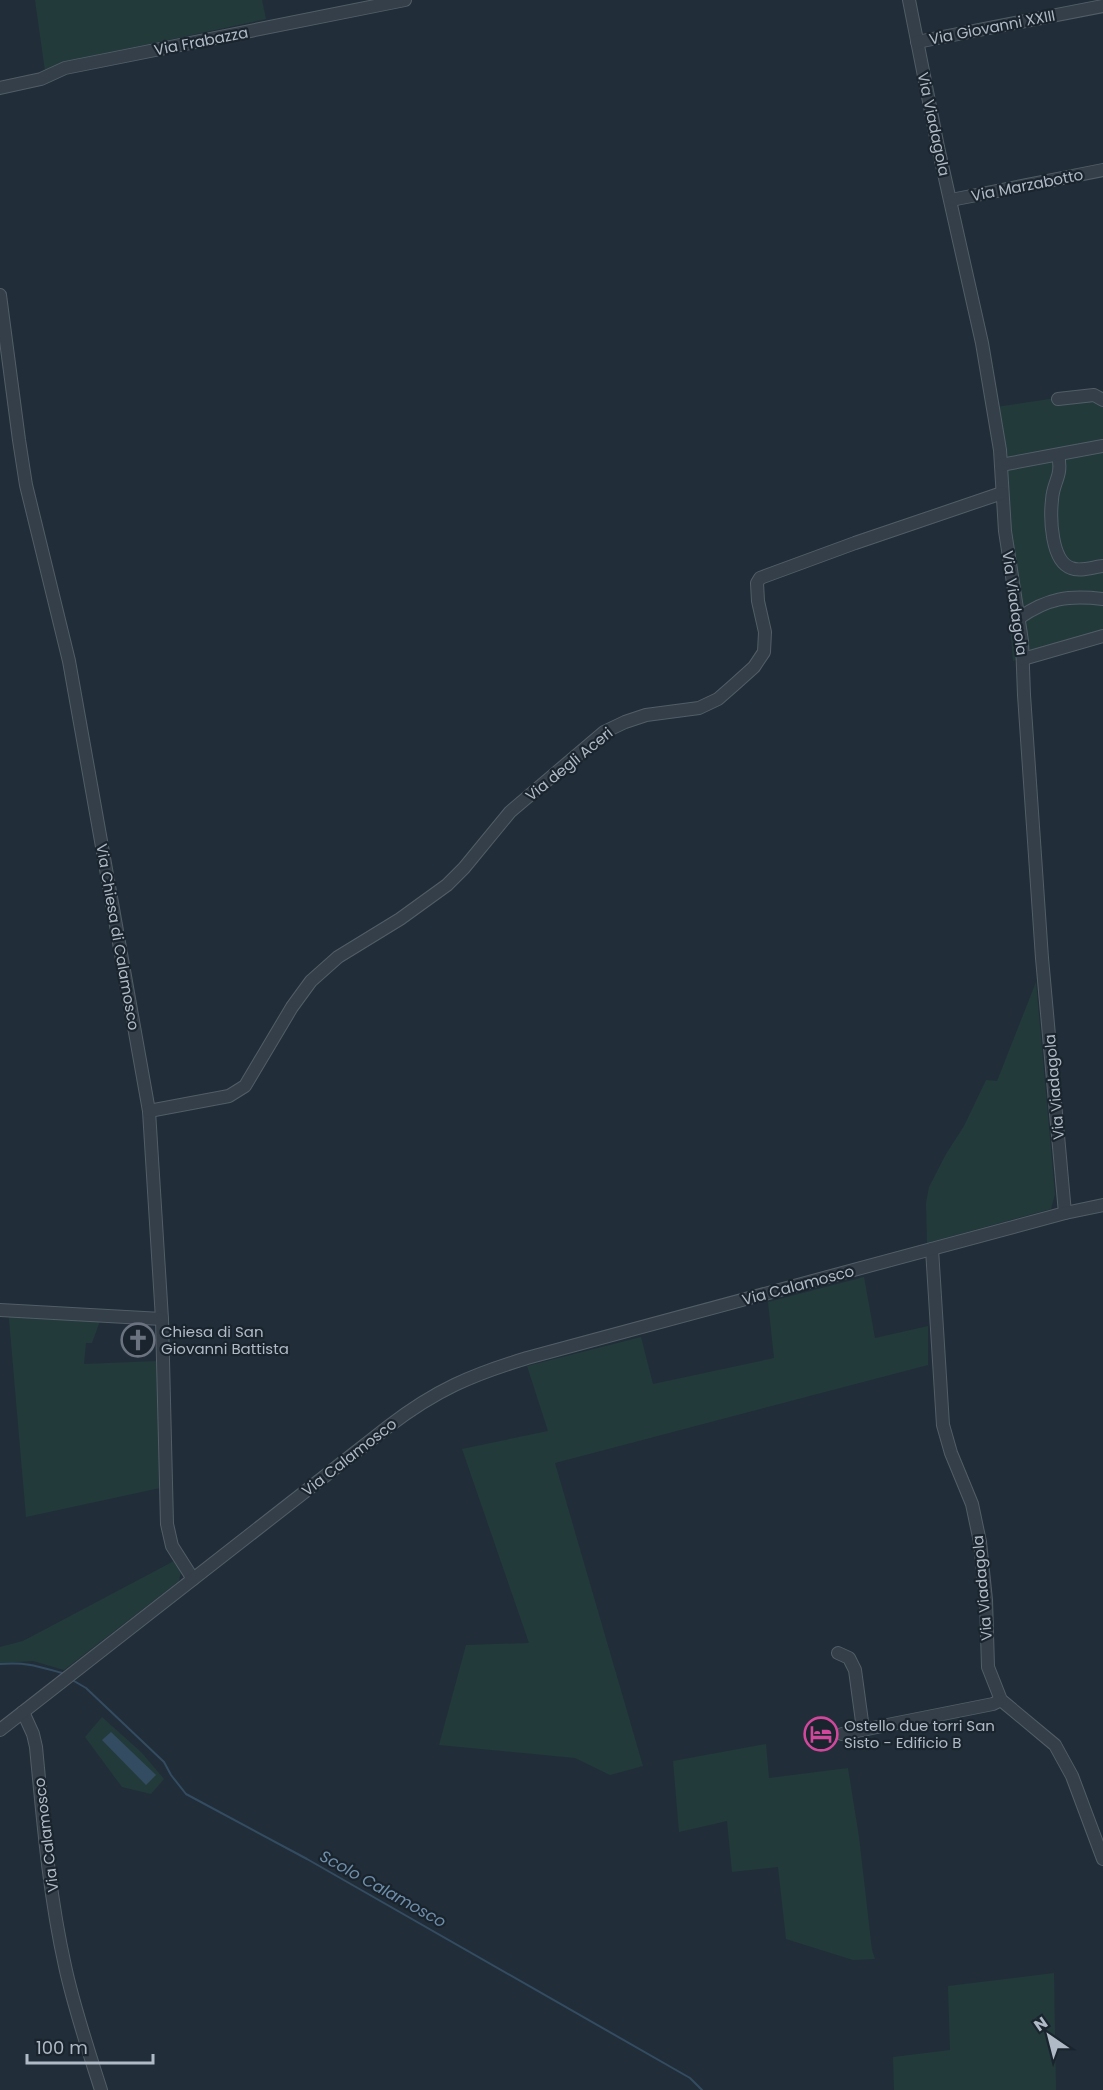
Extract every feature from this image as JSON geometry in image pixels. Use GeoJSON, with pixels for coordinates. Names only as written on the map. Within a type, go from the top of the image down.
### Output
{"type":"FeatureCollection","features":[{"type":"Feature","properties":{"kind":"street","name":"Via Frabazza"},"geometry":{"type":"LineString","coordinates":[[0,88],[41,79],[65,68],[405,0]]}},
{"type":"Feature","properties":{"kind":"street","name":"Via Viadagola"},"geometry":{"type":"LineString","coordinates":[[909,0],[938,147],[982,343],[1000,450],[1005,531],[1023,659],[1042,958],[1065,1214]]}},
{"type":"Feature","properties":{"kind":"street","name":"Via Giovanni XXIII"},"geometry":{"type":"LineString","coordinates":[[917,42],[1103,6]]}},
{"type":"Feature","properties":{"kind":"street","name":"Via Marzabotto"},"geometry":{"type":"LineString","coordinates":[[951,200],[1103,170]]}},
{"type":"Feature","properties":{"kind":"street","name":"Via Chiesa di Calamosco"},"geometry":{"type":"LineString","coordinates":[[0,296],[24,474],[72,672],[149,1110],[162,1319],[167,1524],[172,1546],[193,1579]]}},
{"type":"Feature","properties":{"kind":"street"},"geometry":{"type":"LineString","coordinates":[[1058,399],[1094,395],[1103,400]]}},
{"type":"Feature","properties":{"kind":"street"},"geometry":{"type":"LineString","coordinates":[[1001,465],[1103,446]]}},
{"type":"Feature","properties":{"kind":"street"},"geometry":{"type":"LineString","coordinates":[[1058,455],[1060,471],[1052,498],[1052,507],[1055,546],[1060,560],[1075,569],[1103,566]]}},
{"type":"Feature","properties":{"kind":"street","name":"Via degli Aceri"},"geometry":{"type":"LineString","coordinates":[[149,1110],[229,1096],[245,1086],[292,1007],[311,981],[338,957],[400,920],[447,885],[510,812],[604,732],[646,715],[699,708],[718,699],[753,667],[764,652],[765,632],[757,583],[760,578],[1002,493]]}},
{"type":"Feature","properties":{"kind":"street"},"geometry":{"type":"LineString","coordinates":[[1019,618],[1052,599],[1081,596],[1103,599]]}},
{"type":"Feature","properties":{"kind":"street"},"geometry":{"type":"LineString","coordinates":[[1023,659],[1103,636]]}},
{"type":"Feature","properties":{"kind":"street","name":"Via Calamosco"},"geometry":{"type":"LineString","coordinates":[[100,2090],[64,1964],[48,1869],[36,1747],[23,1712],[406,1413],[463,1380],[527,1358],[1103,1205]]}},
{"type":"Feature","properties":{"kind":"street","name":"Via Viadagola"},"geometry":{"type":"LineString","coordinates":[[932,1249],[943,1425],[951,1453],[972,1504],[980,1542],[986,1600],[988,1667],[1001,1700],[1055,1745],[1072,1776],[1103,1859]]}},
{"type":"Feature","properties":{"kind":"street"},"geometry":{"type":"LineString","coordinates":[[0,1310],[162,1319]]}},
{"type":"Feature","properties":{"kind":"street"},"geometry":{"type":"LineString","coordinates":[[838,1653],[849,1658],[855,1670],[863,1729]]}},
{"type":"Feature","properties":{"kind":"street"},"geometry":{"type":"LineString","coordinates":[[842,1734],[993,1704],[1001,1700]]}},
{"type":"Feature","properties":{"kind":"street"},"geometry":{"type":"LineString","coordinates":[[0,1730],[23,1712]]}},
{"type":"Feature","properties":{"kind":"green space"},"geometry":{"type":"Polygon","coordinates":[[[35,0],[262,0],[266,19],[60,63],[45,71],[35,0]]]}},
{"type":"Feature","properties":{"kind":"green space"},"geometry":{"type":"Polygon","coordinates":[[[1103,391],[1103,637],[1013,661],[990,408],[1103,391]]]}},
{"type":"Feature","properties":{"kind":"green space"},"geometry":{"type":"Polygon","coordinates":[[[1036,982],[1055,1194],[1051,1209],[927,1243],[926,1203],[929,1187],[964,1126],[986,1080],[997,1081],[1036,982]]]}},
{"type":"Feature","properties":{"kind":"green space"},"geometry":{"type":"Polygon","coordinates":[[[864,1277],[875,1338],[928,1326],[928,1365],[555,1463],[643,1766],[610,1775],[575,1758],[439,1745],[466,1645],[529,1643],[462,1449],[548,1431],[527,1366],[641,1337],[653,1384],[774,1358],[768,1302],[864,1277]]]}},
{"type":"Feature","properties":{"kind":"green space"},"geometry":{"type":"Polygon","coordinates":[[[8,1308],[104,1310],[92,1343],[86,1343],[84,1364],[157,1361],[160,1488],[26,1517],[8,1308]]]}},
{"type":"Feature","properties":{"kind":"green space"},"geometry":{"type":"Polygon","coordinates":[[[174,1561],[181,1571],[179,1581],[64,1670],[33,1661],[0,1663],[0,1647],[23,1641],[174,1561]]]}},
{"type":"Feature","properties":{"kind":"green space"},"geometry":{"type":"Polygon","coordinates":[[[102,1717],[142,1753],[164,1779],[151,1794],[122,1787],[85,1737],[102,1717]]]}},
{"type":"Feature","properties":{"kind":"green space"},"geometry":{"type":"Polygon","coordinates":[[[766,1744],[769,1778],[848,1768],[875,1959],[853,1960],[786,1939],[778,1867],[732,1872],[727,1821],[679,1832],[673,1761],[766,1744]]]}},
{"type":"Feature","properties":{"kind":"green space"},"geometry":{"type":"Polygon","coordinates":[[[1054,1973],[1056,2090],[894,2090],[893,2057],[950,2050],[948,1986],[1054,1973]]]}},
{"type":"Feature","properties":{"kind":"water"},"geometry":{"type":"Polygon","coordinates":[[[111,1732],[156,1775],[146,1785],[102,1740],[111,1732]]]}},
{"type":"Feature","properties":{"kind":"waterway","name":"Scolo Calamosco"},"geometry":{"type":"LineString","coordinates":[[0,1664],[25,1664],[62,1673]]}},
{"type":"Feature","properties":{"kind":"waterway","name":"Scolo Calamosco"},"geometry":{"type":"LineString","coordinates":[[74,1681],[86,1688],[164,1762],[186,1794],[307,1859],[690,2078],[702,2090]]}},
{"type":"Feature","properties":{"kind":"place","name":"Chiesa di San Giovanni Battista"},"geometry":{"type":"Point","coordinates":[138,1340]}},
{"type":"Feature","properties":{"kind":"place","name":"Ostello due torri San Sisto - Edificio B"},"geometry":{"type":"Point","coordinates":[821,1734]}}]}
